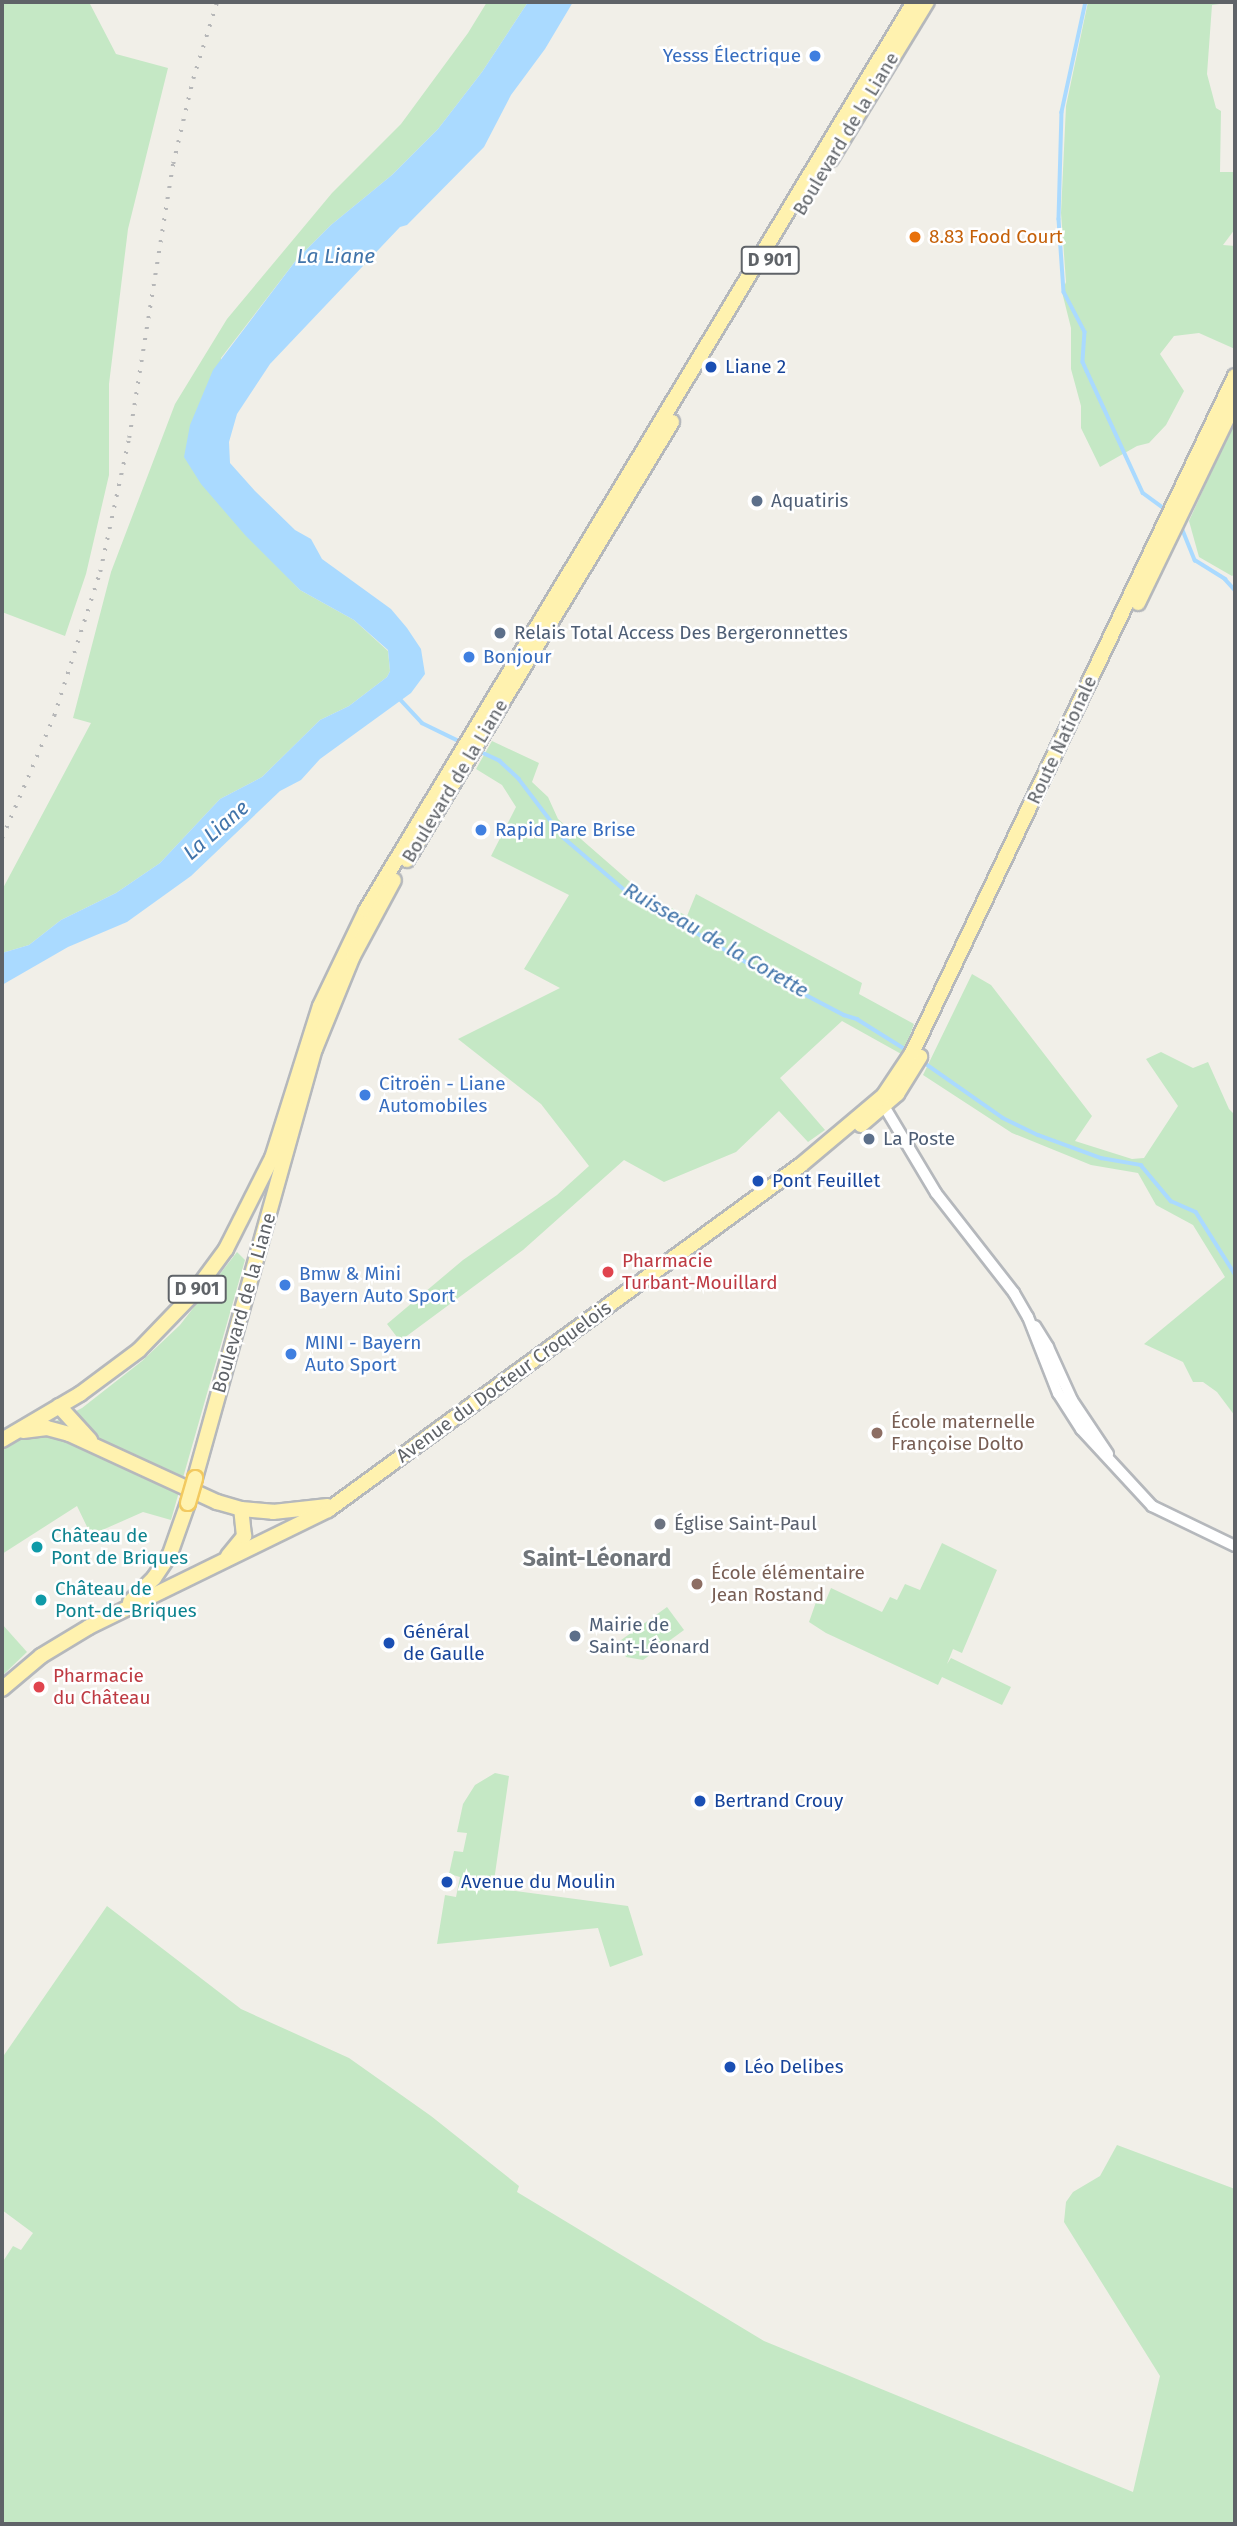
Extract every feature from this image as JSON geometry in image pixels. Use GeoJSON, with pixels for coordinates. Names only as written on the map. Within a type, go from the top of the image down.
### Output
{"type":"FeatureCollection","features":[{"type":"Feature","properties":{"kind":"main road","name":"Boulevard de la Liane"},"geometry":{"type":"LineString","coordinates":[[476,736],[914,2]]}},
{"type":"Feature","properties":{"kind":"main road","name":"Boulevard de la Liane"},"geometry":{"type":"LineString","coordinates":[[2,1440],[115,1370],[153,1338],[193,1294],[226,1249],[272,1158],[307,1043],[340,960],[366,909],[476,736],[927,2]]}},
{"type":"Feature","properties":{"kind":"main road","name":"Route Nationale"},"geometry":{"type":"LineString","coordinates":[[882,1103],[912,1053],[1235,376]]}},
{"type":"Feature","properties":{"kind":"main road","name":"Route Nationale"},"geometry":{"type":"LineString","coordinates":[[882,1103],[919,1060],[1235,402]]}},
{"type":"Feature","properties":{"kind":"main road","name":"Boulevard de la Liane"},"geometry":{"type":"LineString","coordinates":[[115,1613],[138,1594],[161,1568],[178,1538],[308,1072],[326,1018],[353,956],[463,757]]}},
{"type":"Feature","properties":{"kind":"main road","name":"Avenue du Docteur Croquelois"},"geometry":{"type":"LineString","coordinates":[[2,1689],[50,1650],[115,1613],[298,1527],[341,1500],[802,1165],[882,1103]]}},
{"type":"Feature","properties":{"kind":"main road","name":"Avenue du Docteur Croquelois"},"geometry":{"type":"LineString","coordinates":[[59,1406],[99,1448]]}},
{"type":"Feature","properties":{"kind":"main road","name":"Avenue du Docteur Croquelois"},"geometry":{"type":"LineString","coordinates":[[2,1440],[31,1429],[47,1428],[69,1434],[217,1502],[241,1509],[305,1510],[341,1500]]}},
{"type":"Feature","properties":{"kind":"main road"},"geometry":{"type":"LineString","coordinates":[[218,1563],[243,1540],[241,1509]]}},
{"type":"Feature","properties":{"kind":"street"},"geometry":{"type":"LineString","coordinates":[[882,1103],[929,1181],[1006,1282],[1045,1341],[1072,1401],[1100,1440],[1115,1469],[1160,1512],[1235,1546]]}},
{"type":"Feature","properties":{"kind":"green space"},"geometry":{"type":"Polygon","coordinates":[[[2,2],[89,2],[116,54],[168,68],[128,229],[109,384],[109,475],[86,574],[65,636],[2,612],[2,2]]]}},
{"type":"Feature","properties":{"kind":"green space"},"geometry":{"type":"Polygon","coordinates":[[[487,2],[528,2],[482,72],[438,129],[392,175],[331,225],[297,259],[221,358],[226,511],[300,590],[354,620],[388,651],[390,671],[387,677],[349,706],[320,720],[262,777],[220,799],[160,863],[116,893],[61,920],[29,945],[2,953],[2,890],[91,723],[73,718],[111,572],[175,404],[227,319],[332,193],[401,124],[468,33],[487,2]]]}},
{"type":"Feature","properties":{"kind":"green space"},"geometry":{"type":"Polygon","coordinates":[[[1088,2],[1235,2],[1212,5],[1207,74],[1216,108],[1221,111],[1220,172],[1235,172],[1235,229],[1223,245],[1235,246],[1235,349],[1199,333],[1174,336],[1160,354],[1184,391],[1166,425],[1149,443],[1137,446],[1100,467],[1081,428],[1081,406],[1071,369],[1071,328],[1062,292],[1066,282],[1061,213],[1066,106],[1088,2]]]}},
{"type":"Feature","properties":{"kind":"green space"},"geometry":{"type":"Polygon","coordinates":[[[1235,420],[1235,574],[1232,576],[1199,557],[1189,521],[1235,420]]]}},
{"type":"Feature","properties":{"kind":"green space"},"geometry":{"type":"Polygon","coordinates":[[[492,741],[539,763],[532,782],[548,797],[558,819],[644,894],[687,916],[696,894],[862,983],[859,994],[914,1024],[903,1055],[842,1021],[780,1078],[825,1130],[808,1142],[779,1111],[736,1152],[664,1182],[624,1160],[523,1250],[400,1341],[387,1324],[463,1260],[557,1195],[589,1166],[541,1104],[458,1039],[560,988],[524,969],[569,895],[491,856],[516,807],[502,785],[476,769],[492,741]]]}},
{"type":"Feature","properties":{"kind":"green space"},"geometry":{"type":"Polygon","coordinates":[[[972,974],[991,985],[1092,1116],[1075,1141],[1132,1159],[1144,1158],[1178,1106],[1146,1059],[1161,1052],[1193,1068],[1208,1062],[1229,1109],[1235,1115],[1235,1416],[1217,1392],[1203,1382],[1193,1382],[1183,1362],[1144,1344],[1225,1277],[1193,1225],[1156,1205],[1138,1173],[1091,1165],[1012,1133],[923,1075],[972,974]]]}},
{"type":"Feature","properties":{"kind":"green space"},"geometry":{"type":"Polygon","coordinates":[[[237,1252],[245,1260],[171,1520],[143,1512],[91,1535],[77,1506],[2,1554],[2,1448],[82,1408],[142,1361],[180,1325],[237,1252]]]}},
{"type":"Feature","properties":{"kind":"green space"},"geometry":{"type":"Polygon","coordinates":[[[942,1543],[997,1570],[962,1653],[953,1649],[947,1664],[951,1658],[1011,1687],[1002,1705],[942,1677],[938,1685],[826,1633],[809,1622],[816,1602],[824,1605],[831,1588],[882,1612],[890,1597],[897,1600],[905,1584],[920,1590],[942,1543]]]}},
{"type":"Feature","properties":{"kind":"green space"},"geometry":{"type":"Polygon","coordinates":[[[667,1607],[684,1630],[643,1660],[626,1657],[617,1643],[667,1607]]]}},
{"type":"Feature","properties":{"kind":"green space"},"geometry":{"type":"Polygon","coordinates":[[[2,1624],[27,1652],[2,1676],[2,1624]]]}},
{"type":"Feature","properties":{"kind":"green space"},"geometry":{"type":"Polygon","coordinates":[[[495,1773],[509,1776],[493,1888],[628,1906],[643,1955],[610,1967],[598,1928],[437,1944],[445,1895],[456,1897],[460,1877],[449,1874],[454,1851],[463,1852],[467,1833],[457,1832],[463,1804],[475,1785],[495,1773]]]}},
{"type":"Feature","properties":{"kind":"green space"},"geometry":{"type":"Polygon","coordinates":[[[107,1906],[241,2009],[349,2058],[431,2116],[519,2186],[517,2192],[764,2341],[1133,2492],[1160,2376],[1064,2222],[1066,2202],[1073,2192],[1100,2176],[1117,2145],[1235,2189],[1235,2524],[2,2524],[2,2263],[13,2246],[21,2250],[33,2233],[2,2210],[2,2058],[107,1906]]]}},
{"type":"Feature","properties":{"kind":"water","name":"La Liane"},"geometry":{"type":"Polygon","coordinates":[[[528,2],[573,2],[545,49],[511,95],[484,147],[407,225],[400,227],[270,364],[237,414],[229,442],[230,463],[255,491],[295,530],[311,539],[322,559],[391,609],[421,649],[425,674],[411,693],[320,759],[301,780],[280,791],[191,876],[127,922],[68,947],[2,985],[2,953],[29,945],[61,920],[116,893],[160,863],[220,799],[262,777],[320,720],[349,706],[387,677],[390,671],[388,650],[354,620],[300,590],[245,535],[201,484],[184,457],[190,425],[213,370],[297,259],[331,225],[392,175],[438,129],[482,72],[528,2]]]}},
{"type":"Feature","properties":{"kind":"waterway"},"geometry":{"type":"LineString","coordinates":[[1086,2],[1062,112],[1059,219],[1064,292],[1085,332],[1083,362],[1087,371],[1143,493],[1162,507]]}},
{"type":"Feature","properties":{"kind":"waterway"},"geometry":{"type":"LineString","coordinates":[[1182,528],[1195,560],[1225,579],[1235,590]]}},
{"type":"Feature","properties":{"kind":"waterway"},"geometry":{"type":"LineString","coordinates":[[399,698],[422,723],[463,743]]}},
{"type":"Feature","properties":{"kind":"waterway","name":"Ruisseau de la Corette"},"geometry":{"type":"LineString","coordinates":[[479,751],[500,761],[519,779],[564,838],[627,892],[766,974],[844,1015],[857,1019],[905,1049]]}},
{"type":"Feature","properties":{"kind":"waterway"},"geometry":{"type":"LineString","coordinates":[[926,1064],[1003,1118],[1038,1135],[1101,1158],[1141,1165],[1171,1201],[1196,1212],[1235,1274]]}},
{"type":"Feature","properties":{"kind":"railway"},"geometry":{"type":"LineString","coordinates":[[2,838],[54,716],[100,572],[129,438],[173,164],[193,79],[217,2]]}},
{"type":"Feature","properties":{"kind":"place","name":"Yesss Électrique"},"geometry":{"type":"Point","coordinates":[815,56]}},
{"type":"Feature","properties":{"kind":"place","name":"8.83 Food Court"},"geometry":{"type":"Point","coordinates":[915,237]}},
{"type":"Feature","properties":{"kind":"place","name":"Liane 2"},"geometry":{"type":"Point","coordinates":[711,367]}},
{"type":"Feature","properties":{"kind":"place","name":"Aquatiris"},"geometry":{"type":"Point","coordinates":[757,501]}},
{"type":"Feature","properties":{"kind":"place","name":"Relais Total Access Des Bergeronnettes"},"geometry":{"type":"Point","coordinates":[500,633]}},
{"type":"Feature","properties":{"kind":"place","name":"Bonjour"},"geometry":{"type":"Point","coordinates":[469,657]}},
{"type":"Feature","properties":{"kind":"place","name":"Rapid Pare Brise"},"geometry":{"type":"Point","coordinates":[481,830]}},
{"type":"Feature","properties":{"kind":"place","name":"Citroën - Liane Automobiles"},"geometry":{"type":"Point","coordinates":[365,1095]}},
{"type":"Feature","properties":{"kind":"place","name":"La Poste"},"geometry":{"type":"Point","coordinates":[869,1139]}},
{"type":"Feature","properties":{"kind":"place","name":"Pont Feuillet"},"geometry":{"type":"Point","coordinates":[758,1181]}},
{"type":"Feature","properties":{"kind":"place","name":"Pharmacie Turbant-Mouillard"},"geometry":{"type":"Point","coordinates":[608,1272]}},
{"type":"Feature","properties":{"kind":"place","name":"Bmw & Mini Bayern Auto Sport"},"geometry":{"type":"Point","coordinates":[285,1285]}},
{"type":"Feature","properties":{"kind":"place","name":"MINI - Bayern Auto Sport"},"geometry":{"type":"Point","coordinates":[291,1354]}},
{"type":"Feature","properties":{"kind":"place","name":"École maternelle Françoise Dolto"},"geometry":{"type":"Point","coordinates":[877,1433]}},
{"type":"Feature","properties":{"kind":"place","name":"Église Saint-Paul"},"geometry":{"type":"Point","coordinates":[660,1524]}},
{"type":"Feature","properties":{"kind":"place","name":"Château de Pont de Briques"},"geometry":{"type":"Point","coordinates":[37,1547]}},
{"type":"Feature","properties":{"kind":"place","name":"École élémentaire Jean Rostand"},"geometry":{"type":"Point","coordinates":[697,1584]}},
{"type":"Feature","properties":{"kind":"place","name":"Château de Pont-de-Briques"},"geometry":{"type":"Point","coordinates":[41,1600]}},
{"type":"Feature","properties":{"kind":"place","name":"Mairie de Saint-Léonard"},"geometry":{"type":"Point","coordinates":[575,1636]}},
{"type":"Feature","properties":{"kind":"place","name":"Général de Gaulle"},"geometry":{"type":"Point","coordinates":[389,1643]}},
{"type":"Feature","properties":{"kind":"place","name":"Pharmacie du Château"},"geometry":{"type":"Point","coordinates":[39,1687]}},
{"type":"Feature","properties":{"kind":"place","name":"Bertrand Crouy"},"geometry":{"type":"Point","coordinates":[700,1801]}},
{"type":"Feature","properties":{"kind":"place","name":"Avenue du Moulin"},"geometry":{"type":"Point","coordinates":[447,1882]}},
{"type":"Feature","properties":{"kind":"place","name":"Léo Delibes"},"geometry":{"type":"Point","coordinates":[730,2067]}},
{"type":"Feature","properties":{"kind":"district","name":"Saint-Léonard"},"geometry":{"type":"Point","coordinates":[597,1558]}}]}
